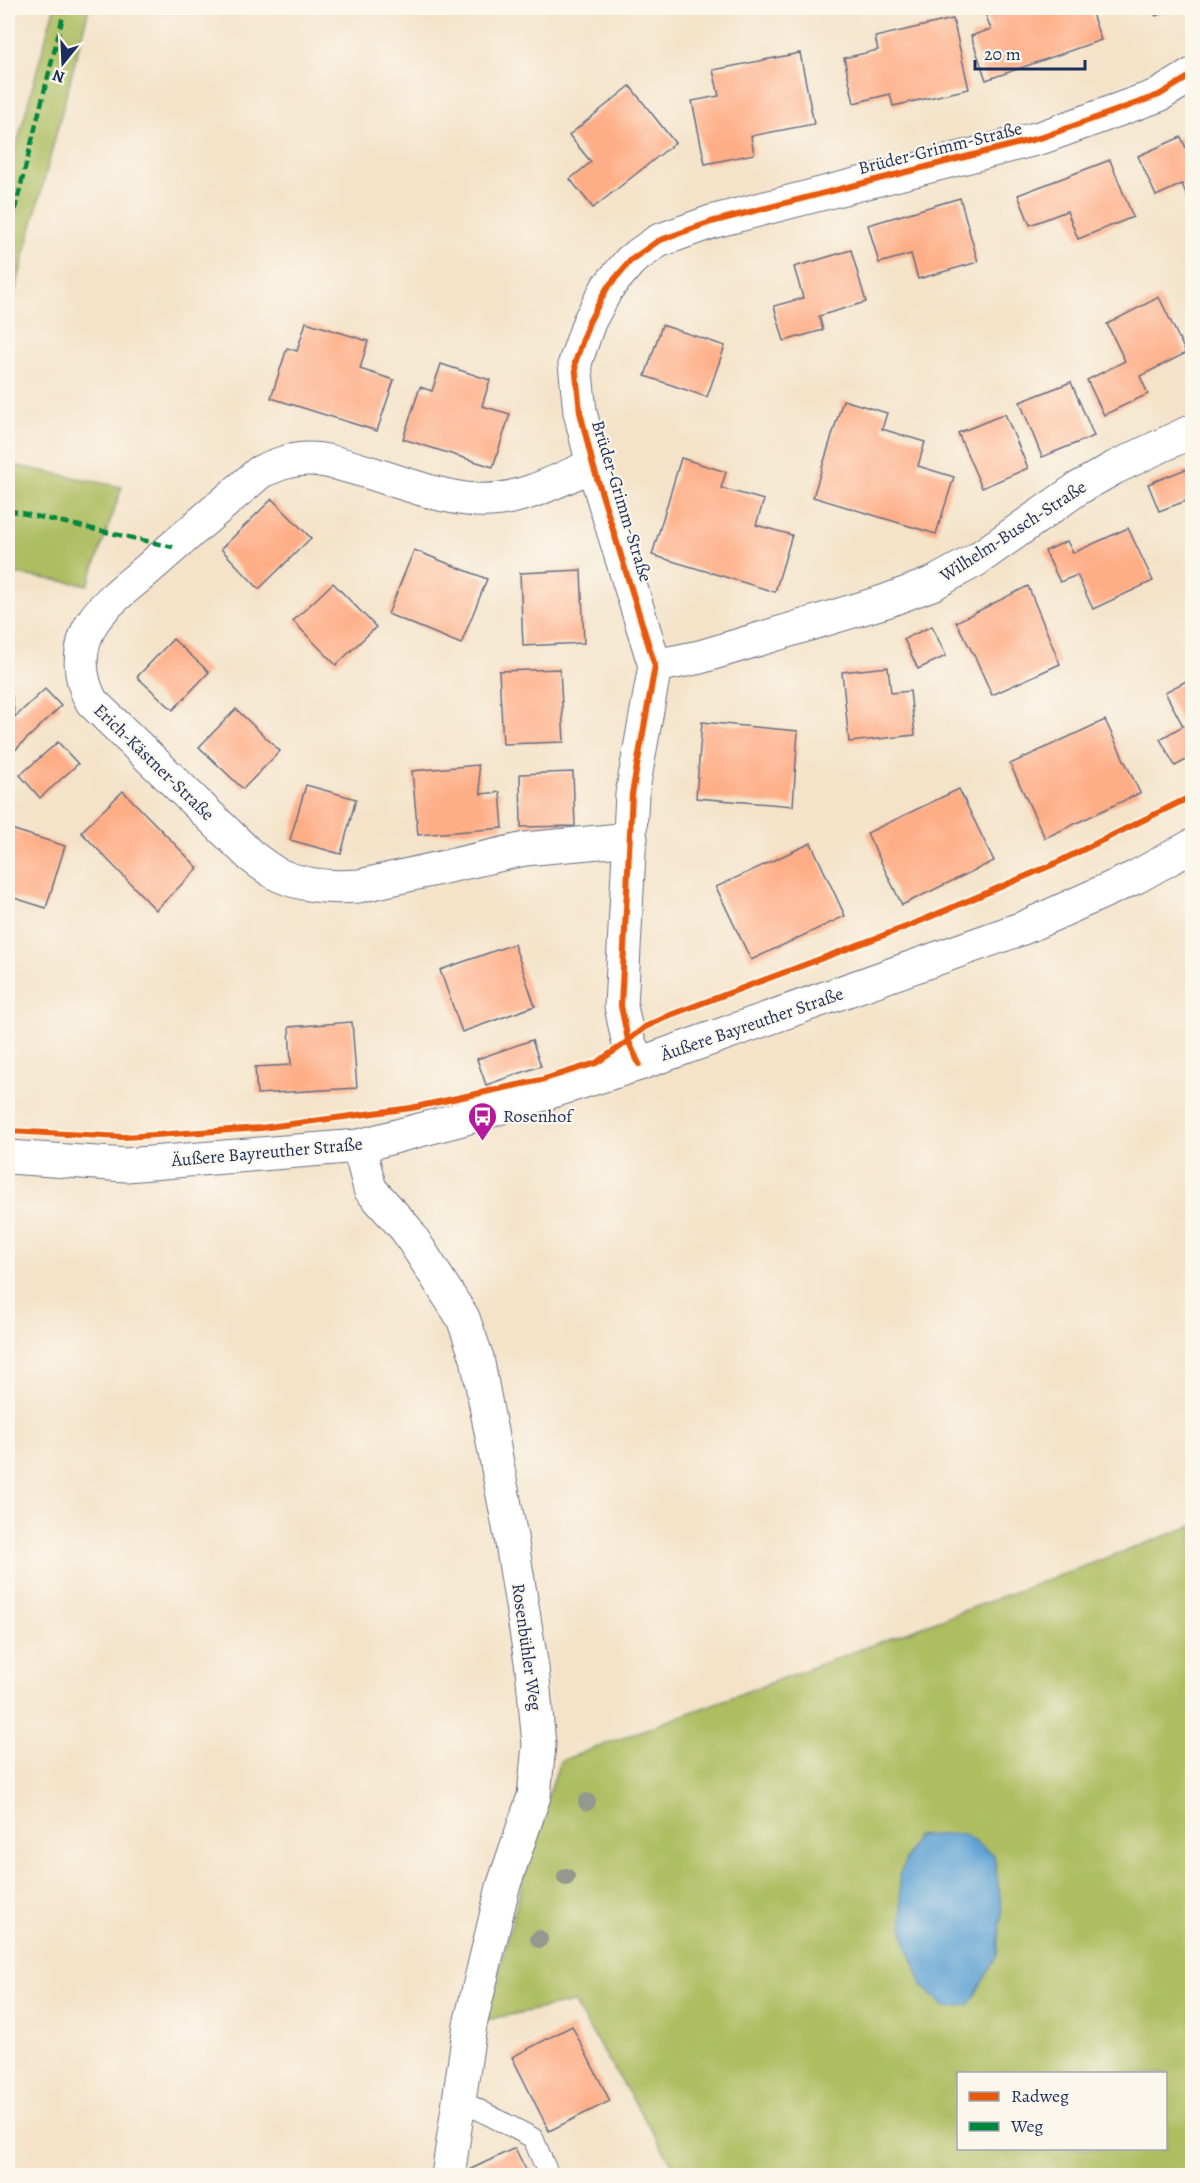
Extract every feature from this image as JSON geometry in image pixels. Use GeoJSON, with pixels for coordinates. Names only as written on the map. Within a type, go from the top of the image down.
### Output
{"type":"FeatureCollection","features":[{"type":"Feature","properties":{"kind":"street","name":"Brüder-Grimm-Straße"},"geometry":{"type":"LineString","coordinates":[[639,1064],[628,1040],[621,1006],[632,794],[655,666],[593,465],[580,412],[575,363],[589,322],[607,288],[631,260],[657,241],[711,222],[1043,137],[1159,95],[1192,75]]}},
{"type":"Feature","properties":{"kind":"street","name":"Wilhelm-Busch-Straße"},"geometry":{"type":"LineString","coordinates":[[655,666],[700,657],[886,601],[934,583],[976,560],[1077,489],[1114,468],[1192,431]]}},
{"type":"Feature","properties":{"kind":"street","name":"Erich-Kästner-Straße"},"geometry":{"type":"LineString","coordinates":[[593,465],[527,494],[504,499],[477,500],[453,497],[337,463],[309,459],[276,465],[260,472],[117,596],[93,622],[82,646],[81,668],[84,689],[92,702],[251,856],[276,873],[305,883],[332,888],[359,886],[525,849],[631,839]]}},
{"type":"Feature","properties":{"kind":"street","name":"Äußere Bayreuther Straße"},"geometry":{"type":"LineString","coordinates":[[8,1157],[126,1165],[359,1146],[473,1116],[639,1064],[1023,928],[1136,878],[1192,846]]}},
{"type":"Feature","properties":{"kind":"street","name":"Rosenbühler Weg"},"geometry":{"type":"LineString","coordinates":[[359,1146],[370,1189],[406,1228],[463,1318],[477,1358],[511,1537],[532,1668],[539,1745],[534,1796],[503,1887],[471,2025],[448,2175]]}},
{"type":"Feature","properties":{"kind":"lane"},"geometry":{"type":"LineString","coordinates":[[460,2100],[533,2138],[549,2175]]}},
{"type":"Feature","properties":{"kind":"green space"},"geometry":{"type":"Polygon","coordinates":[[[54,8],[89,8],[8,318],[8,177],[54,8]]]}},
{"type":"Feature","properties":{"kind":"green space"},"geometry":{"type":"Polygon","coordinates":[[[8,464],[122,487],[88,585],[8,573],[8,464]]]}},
{"type":"Feature","properties":{"kind":"green space"},"geometry":{"type":"Polygon","coordinates":[[[1192,1526],[1192,2175],[679,2175],[573,2002],[486,2020],[535,1835],[560,1761],[1192,1526]]]}},
{"type":"Feature","properties":{"kind":"water"},"geometry":{"type":"Polygon","coordinates":[[[963,1834],[994,1855],[1002,1911],[997,1956],[969,2005],[945,2007],[922,1985],[904,1937],[899,1876],[916,1836],[963,1834]]]}},
{"type":"Feature","properties":{"kind":"building"},"geometry":{"type":"Polygon","coordinates":[[[983,8],[1090,8],[1101,40],[986,80],[971,36],[991,29],[983,8]]]}},
{"type":"Feature","properties":{"kind":"building"},"geometry":{"type":"Polygon","coordinates":[[[1150,8],[1171,8],[1156,16],[1150,8]]]}},
{"type":"Feature","properties":{"kind":"building"},"geometry":{"type":"Polygon","coordinates":[[[953,19],[969,89],[893,106],[890,94],[854,103],[844,58],[878,50],[875,37],[953,19]]]}},
{"type":"Feature","properties":{"kind":"building"},"geometry":{"type":"Polygon","coordinates":[[[800,53],[814,124],[751,136],[754,154],[705,164],[692,101],[719,96],[713,70],[800,53]]]}},
{"type":"Feature","properties":{"kind":"building"},"geometry":{"type":"Polygon","coordinates":[[[630,86],[675,143],[593,208],[570,179],[591,162],[569,135],[630,86]]]}},
{"type":"Feature","properties":{"kind":"building"},"geometry":{"type":"Polygon","coordinates":[[[1181,137],[1186,148],[1192,145],[1192,208],[1182,184],[1156,196],[1138,156],[1181,137]]]}},
{"type":"Feature","properties":{"kind":"building"},"geometry":{"type":"Polygon","coordinates":[[[1110,160],[1133,217],[1078,239],[1067,211],[1030,225],[1018,195],[1110,160]]]}},
{"type":"Feature","properties":{"kind":"building"},"geometry":{"type":"Polygon","coordinates":[[[960,198],[978,262],[918,279],[911,254],[879,263],[868,225],[960,198]]]}},
{"type":"Feature","properties":{"kind":"building"},"geometry":{"type":"Polygon","coordinates":[[[851,250],[866,302],[819,316],[823,330],[784,341],[774,306],[803,298],[794,267],[851,250]]]}},
{"type":"Feature","properties":{"kind":"building"},"geometry":{"type":"Polygon","coordinates":[[[1159,297],[1186,353],[1140,376],[1148,394],[1104,415],[1087,380],[1125,361],[1107,324],[1159,297]]]}},
{"type":"Feature","properties":{"kind":"building"},"geometry":{"type":"Polygon","coordinates":[[[306,322],[368,341],[360,369],[394,380],[377,431],[271,398],[287,348],[297,351],[306,322]]]}},
{"type":"Feature","properties":{"kind":"building"},"geometry":{"type":"Polygon","coordinates":[[[662,325],[725,346],[707,397],[645,376],[662,325]]]}},
{"type":"Feature","properties":{"kind":"building"},"geometry":{"type":"Polygon","coordinates":[[[441,364],[490,380],[482,406],[510,414],[493,467],[403,439],[420,387],[432,391],[441,364]]]}},
{"type":"Feature","properties":{"kind":"building"},"geometry":{"type":"Polygon","coordinates":[[[1071,382],[1094,436],[1042,457],[1020,402],[1071,382]]]}},
{"type":"Feature","properties":{"kind":"building"},"geometry":{"type":"Polygon","coordinates":[[[843,400],[887,413],[882,429],[925,442],[918,466],[954,477],[936,534],[813,497],[843,400]]]}},
{"type":"Feature","properties":{"kind":"building"},"geometry":{"type":"Polygon","coordinates":[[[1005,414],[1028,468],[982,488],[958,433],[1005,414]]]}},
{"type":"Feature","properties":{"kind":"building"},"geometry":{"type":"Polygon","coordinates":[[[681,458],[726,472],[721,488],[764,500],[756,525],[792,535],[775,592],[652,555],[681,458]]]}},
{"type":"Feature","properties":{"kind":"building"},"geometry":{"type":"Polygon","coordinates":[[[1186,469],[1190,481],[1192,480],[1192,518],[1186,501],[1159,511],[1148,484],[1186,469]]]}},
{"type":"Feature","properties":{"kind":"building"},"geometry":{"type":"Polygon","coordinates":[[[272,499],[311,538],[259,589],[221,549],[272,499]]]}},
{"type":"Feature","properties":{"kind":"building"},"geometry":{"type":"Polygon","coordinates":[[[1128,528],[1153,581],[1093,609],[1077,575],[1060,582],[1045,551],[1067,541],[1073,553],[1128,528]]]}},
{"type":"Feature","properties":{"kind":"building"},"geometry":{"type":"Polygon","coordinates":[[[414,550],[487,579],[461,644],[388,614],[414,550]]]}},
{"type":"Feature","properties":{"kind":"building"},"geometry":{"type":"Polygon","coordinates":[[[581,570],[584,643],[523,646],[520,573],[581,570]]]}},
{"type":"Feature","properties":{"kind":"building"},"geometry":{"type":"Polygon","coordinates":[[[333,583],[376,627],[336,665],[293,621],[333,583]]]}},
{"type":"Feature","properties":{"kind":"building"},"geometry":{"type":"Polygon","coordinates":[[[1028,586],[1060,664],[992,695],[956,622],[1028,586]]]}},
{"type":"Feature","properties":{"kind":"building"},"geometry":{"type":"Polygon","coordinates":[[[932,626],[946,656],[918,669],[904,639],[932,626]]]}},
{"type":"Feature","properties":{"kind":"building"},"geometry":{"type":"Polygon","coordinates":[[[173,639],[209,672],[173,710],[137,677],[173,639]]]}},
{"type":"Feature","properties":{"kind":"building"},"geometry":{"type":"Polygon","coordinates":[[[888,667],[891,693],[910,691],[915,735],[849,742],[842,672],[888,667]]]}},
{"type":"Feature","properties":{"kind":"building"},"geometry":{"type":"Polygon","coordinates":[[[560,669],[564,742],[503,744],[499,671],[560,669]]]}},
{"type":"Feature","properties":{"kind":"building"},"geometry":{"type":"Polygon","coordinates":[[[8,673],[15,717],[45,689],[61,706],[8,757],[8,673]]]}},
{"type":"Feature","properties":{"kind":"building"},"geometry":{"type":"Polygon","coordinates":[[[1192,678],[1192,757],[1175,766],[1160,739],[1183,726],[1165,692],[1192,678]]]}},
{"type":"Feature","properties":{"kind":"building"},"geometry":{"type":"Polygon","coordinates":[[[236,709],[280,751],[243,789],[199,747],[236,709]]]}},
{"type":"Feature","properties":{"kind":"building"},"geometry":{"type":"Polygon","coordinates":[[[1105,720],[1140,793],[1045,838],[1010,764],[1105,720]]]}},
{"type":"Feature","properties":{"kind":"building"},"geometry":{"type":"Polygon","coordinates":[[[702,722],[798,731],[793,806],[696,798],[702,722]]]}},
{"type":"Feature","properties":{"kind":"building"},"geometry":{"type":"Polygon","coordinates":[[[58,742],[78,764],[40,798],[20,775],[58,742]]]}},
{"type":"Feature","properties":{"kind":"building"},"geometry":{"type":"Polygon","coordinates":[[[478,765],[481,794],[500,792],[503,828],[418,835],[412,771],[478,765]]]}},
{"type":"Feature","properties":{"kind":"building"},"geometry":{"type":"Polygon","coordinates":[[[573,772],[575,826],[521,827],[520,774],[573,772]]]}},
{"type":"Feature","properties":{"kind":"building"},"geometry":{"type":"Polygon","coordinates":[[[306,785],[356,799],[341,854],[290,840],[306,785]]]}},
{"type":"Feature","properties":{"kind":"building"},"geometry":{"type":"Polygon","coordinates":[[[959,789],[994,861],[902,905],[867,833],[959,789]]]}},
{"type":"Feature","properties":{"kind":"building"},"geometry":{"type":"Polygon","coordinates":[[[123,791],[198,868],[156,910],[81,832],[123,791]]]}},
{"type":"Feature","properties":{"kind":"building"},"geometry":{"type":"Polygon","coordinates":[[[8,828],[65,846],[46,908],[8,896],[8,828]]]}},
{"type":"Feature","properties":{"kind":"building"},"geometry":{"type":"Polygon","coordinates":[[[811,843],[845,916],[751,960],[716,887],[811,843]]]}},
{"type":"Feature","properties":{"kind":"building"},"geometry":{"type":"Polygon","coordinates":[[[514,944],[535,1006],[462,1032],[440,970],[514,944]]]}},
{"type":"Feature","properties":{"kind":"building"},"geometry":{"type":"Polygon","coordinates":[[[352,1022],[357,1088],[257,1094],[255,1067],[291,1065],[289,1027],[352,1022]]]}},
{"type":"Feature","properties":{"kind":"building"},"geometry":{"type":"Polygon","coordinates":[[[532,1040],[541,1066],[486,1085],[477,1059],[532,1040]]]}},
{"type":"Feature","properties":{"kind":"building"},"geometry":{"type":"Polygon","coordinates":[[[572,2026],[610,2101],[549,2131],[512,2057],[572,2026]]]}},
{"type":"Feature","properties":{"kind":"building"},"geometry":{"type":"Polygon","coordinates":[[[515,2148],[529,2176],[471,2176],[469,2170],[515,2148]]]}},
{"type":"Feature","properties":{"kind":"marked path"},"geometry":{"type":"LineString","coordinates":[[8,237],[65,8]]}},
{"type":"Feature","properties":{"kind":"marked path"},"geometry":{"type":"LineString","coordinates":[[8,510],[173,547]]}},
{"type":"Feature","properties":{"kind":"cycle path"},"geometry":{"type":"LineString","coordinates":[[639,1064],[628,1040],[621,1006],[632,794],[655,666],[593,465],[580,412],[575,363],[589,322],[607,288],[631,260],[658,241],[711,222],[1043,137],[1159,95],[1192,75]]}},
{"type":"Feature","properties":{"kind":"cycle path"},"geometry":{"type":"LineString","coordinates":[[8,1131],[124,1137],[261,1128],[411,1108],[541,1080],[596,1063],[645,1027],[673,1014],[911,925],[1052,865],[1192,796]]}},
{"type":"Feature","properties":{"kind":"place","name":"Rosenhof"},"geometry":{"type":"Point","coordinates":[482,1142]}}]}
